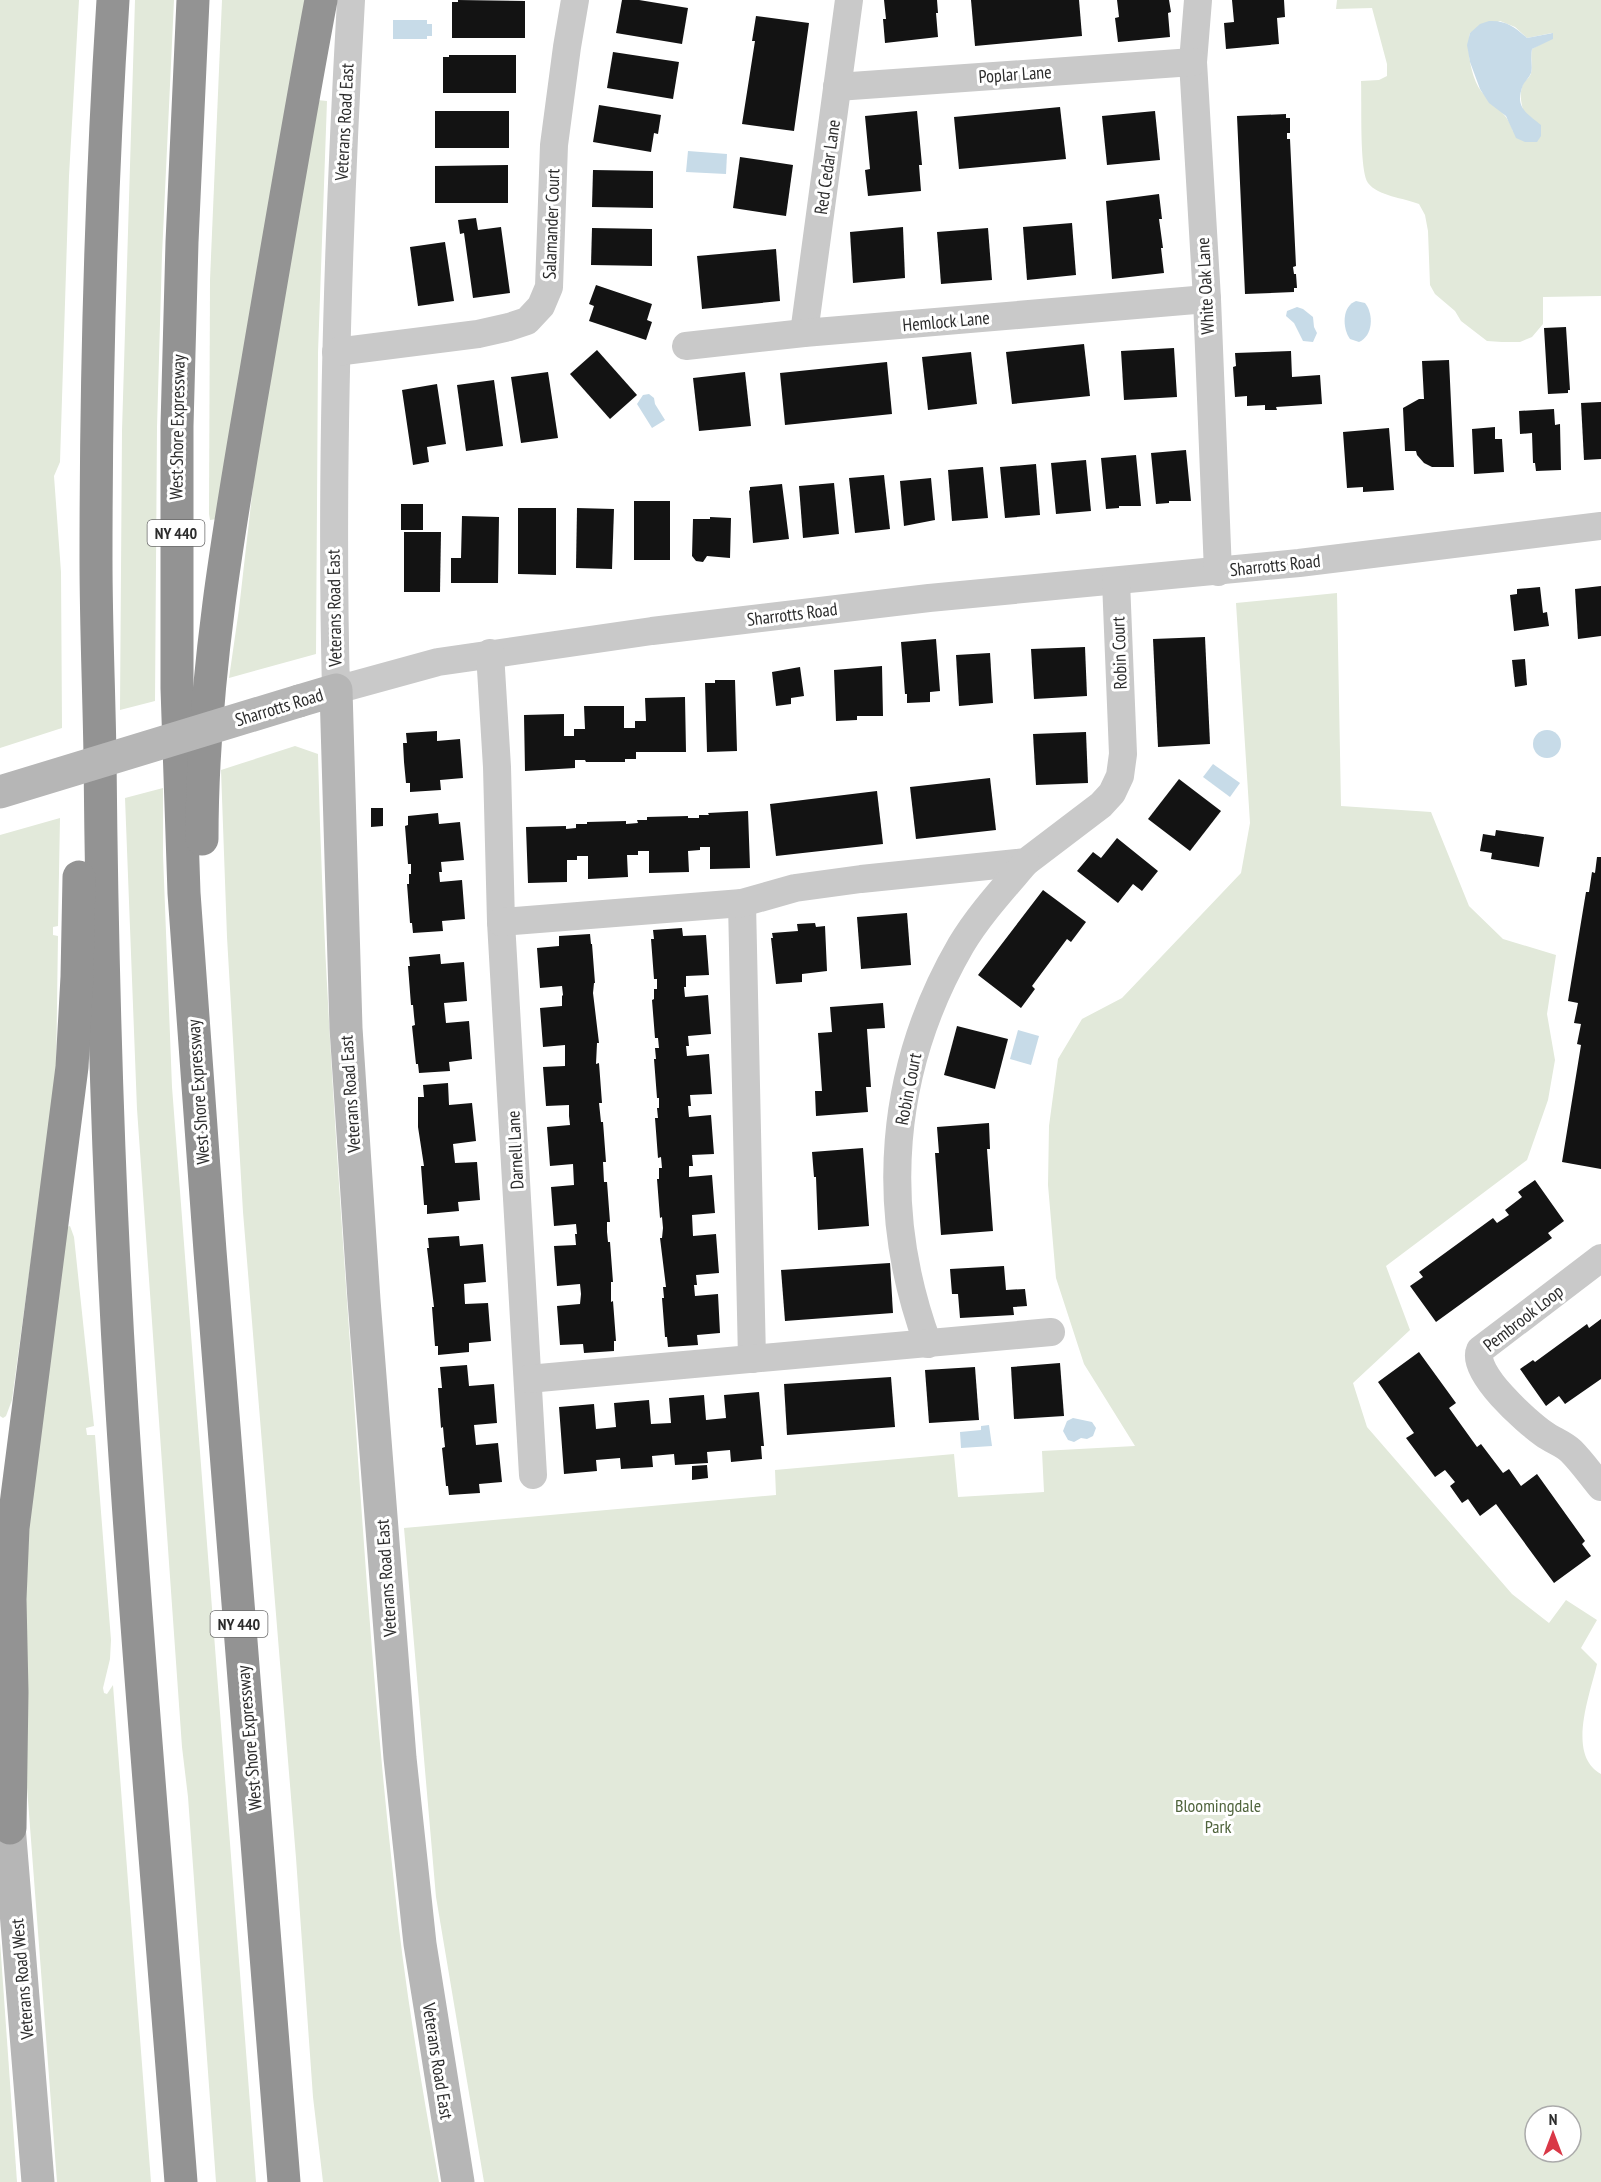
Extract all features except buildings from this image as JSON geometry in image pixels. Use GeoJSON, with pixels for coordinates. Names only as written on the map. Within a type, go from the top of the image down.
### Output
{"type":"FeatureCollection","features":[{"type":"Feature","properties":{"kind":"highway"},"geometry":{"type":"LineString","coordinates":[[113,0],[100,285],[97,475],[97,644],[102,927],[115,1295],[126,1480],[181,2182]]}},
{"type":"Feature","properties":{"kind":"highway","name":"West Shore Expressway"},"geometry":{"type":"LineString","coordinates":[[193,0],[179,335],[176,608],[179,793],[210,1251],[284,2182]]}},
{"type":"Feature","properties":{"kind":"highway"},"geometry":{"type":"LineString","coordinates":[[197,1066],[203,892],[203,754],[213,651],[233,501],[321,0]]}},
{"type":"Feature","properties":{"kind":"highway"},"geometry":{"type":"LineString","coordinates":[[10,1828],[12,1555],[17,1489],[73,1056],[79,884],[78,656],[97,475]]}},
{"type":"Feature","properties":{"kind":"street","name":"Veterans Road East"},"geometry":{"type":"LineString","coordinates":[[351,0],[336,352],[333,528],[346,1028],[364,1300],[400,1758],[420,1944],[458,2182]]}},
{"type":"Feature","properties":{"kind":"street","name":"Salamander Court"},"geometry":{"type":"LineString","coordinates":[[336,352],[491,332],[527,321],[541,306],[549,287],[555,145],[575,0]]}},
{"type":"Feature","properties":{"kind":"street","name":"Red Cedar Lane"},"geometry":{"type":"LineString","coordinates":[[804,333],[849,0]]}},
{"type":"Feature","properties":{"kind":"street","name":"White Oak Lane"},"geometry":{"type":"LineString","coordinates":[[1198,0],[1193,62],[1207,299],[1218,572]]}},
{"type":"Feature","properties":{"kind":"street","name":"Poplar Lane"},"geometry":{"type":"LineString","coordinates":[[837,87],[1193,62]]}},
{"type":"Feature","properties":{"kind":"street","name":"Hemlock Lane"},"geometry":{"type":"LineString","coordinates":[[686,346],[804,333],[1207,299]]}},
{"type":"Feature","properties":{"kind":"street","name":"Sharrotts Road"},"geometry":{"type":"LineString","coordinates":[[0,792],[336,690],[438,662],[490,653],[839,608],[1218,572],[1601,526]]}},
{"type":"Feature","properties":{"kind":"street","name":"Robin Court"},"geometry":{"type":"LineString","coordinates":[[928,1344],[918,1316],[904,1261],[897,1203],[898,1144],[905,1092],[918,1041],[938,989],[962,944],[979,919],[1026,862],[1101,805],[1112,793],[1120,776],[1123,754],[1116,581]]}},
{"type":"Feature","properties":{"kind":"street","name":"Darnell Lane"},"geometry":{"type":"LineString","coordinates":[[490,653],[497,767],[501,922],[533,1475]]}},
{"type":"Feature","properties":{"kind":"street"},"geometry":{"type":"LineString","coordinates":[[501,922],[742,903],[795,888],[1026,862]]}},
{"type":"Feature","properties":{"kind":"street"},"geometry":{"type":"LineString","coordinates":[[742,903],[752,1359]]}},
{"type":"Feature","properties":{"kind":"street","name":"Pembrook Loop"},"geometry":{"type":"LineString","coordinates":[[1601,1258],[1480,1350],[1478,1355],[1478,1360],[1493,1386],[1516,1411],[1544,1435],[1570,1450],[1601,1487]]}},
{"type":"Feature","properties":{"kind":"street"},"geometry":{"type":"LineString","coordinates":[[528,1379],[1052,1332]]}},
{"type":"Feature","properties":{"kind":"street","name":"Veterans Road West"},"geometry":{"type":"LineString","coordinates":[[0,1740],[10,1828],[38,2182]]}},
{"type":"Feature","properties":{"kind":"green space"},"geometry":{"type":"Polygon","coordinates":[[[0,0],[79,0],[69,176],[60,462],[54,476],[61,572],[62,728],[0,748],[0,0]]]}},
{"type":"Feature","properties":{"kind":"green space"},"geometry":{"type":"Polygon","coordinates":[[[135,0],[174,0],[162,255],[157,427],[155,701],[120,710],[122,431],[135,0]]]}},
{"type":"Feature","properties":{"kind":"green space"},"geometry":{"type":"Polygon","coordinates":[[[222,0],[310,0],[217,519],[210,520],[210,280],[222,0]]]}},
{"type":"Feature","properties":{"kind":"green space"},"geometry":{"type":"Polygon","coordinates":[[[1337,0],[1601,0],[1601,296],[1543,297],[1543,324],[1532,337],[1520,342],[1502,342],[1487,341],[1461,321],[1455,311],[1435,294],[1430,285],[1428,231],[1425,215],[1419,204],[1378,191],[1368,183],[1365,176],[1362,150],[1361,81],[1379,80],[1387,76],[1387,64],[1372,8],[1336,9],[1337,0]],[[1500,21],[1470,33],[1469,47],[1472,71],[1477,85],[1504,114],[1513,131],[1533,119],[1524,113],[1522,88],[1531,73],[1532,49],[1552,33],[1527,38],[1515,27],[1500,21]]]}},
{"type":"Feature","properties":{"kind":"green space"},"geometry":{"type":"Polygon","coordinates":[[[317,100],[327,101],[318,353],[316,654],[229,678],[255,469],[317,100]]]}},
{"type":"Feature","properties":{"kind":"green space","name":"Bloomingdale Park"},"geometry":{"type":"Polygon","coordinates":[[[1337,593],[1341,806],[1431,812],[1469,906],[1503,939],[1556,955],[1547,1014],[1555,1060],[1548,1100],[1527,1160],[1386,1266],[1410,1330],[1353,1383],[1367,1427],[1512,1594],[1549,1623],[1566,1600],[1597,1620],[1581,1648],[1597,1664],[1586,1707],[1583,1739],[1590,1765],[1601,1774],[1601,2182],[484,2182],[436,1897],[404,1528],[776,1495],[775,1470],[954,1454],[958,1497],[1044,1492],[1042,1451],[1135,1446],[1084,1364],[1056,1278],[1048,1185],[1049,1126],[1058,1059],[1082,1019],[1122,998],[1241,873],[1250,823],[1236,603],[1337,593]]]}},
{"type":"Feature","properties":{"kind":"green space"},"geometry":{"type":"Polygon","coordinates":[[[295,746],[318,754],[332,1078],[376,1703],[403,1958],[419,2070],[439,2182],[323,2182],[313,2097],[296,1858],[243,1212],[227,937],[221,770],[295,746]]]}},
{"type":"Feature","properties":{"kind":"green space"},"geometry":{"type":"Polygon","coordinates":[[[163,788],[163,855],[172,1087],[256,2182],[216,2182],[188,1797],[182,1747],[137,1109],[125,798],[163,788]]]}},
{"type":"Feature","properties":{"kind":"green space"},"geometry":{"type":"Polygon","coordinates":[[[60,818],[58,926],[53,927],[53,935],[58,936],[56,1075],[12,1400],[3,1418],[0,1416],[0,835],[60,818]]]}},
{"type":"Feature","properties":{"kind":"green space"},"geometry":{"type":"Polygon","coordinates":[[[70,1226],[74,1237],[94,1426],[86,1428],[87,1435],[95,1435],[111,1640],[110,1659],[103,1688],[104,1693],[107,1694],[113,1685],[151,2182],[57,2182],[25,1761],[23,1661],[30,1505],[67,1227],[70,1226]]]}},
{"type":"Feature","properties":{"kind":"green space"},"geometry":{"type":"Polygon","coordinates":[[[0,1941],[17,2182],[0,2182],[0,1941]]]}},
{"type":"Feature","properties":{"kind":"water"},"geometry":{"type":"Polygon","coordinates":[[[393,20],[427,20],[427,24],[432,24],[432,36],[427,36],[427,39],[393,39],[393,20]]]}},
{"type":"Feature","properties":{"kind":"water"},"geometry":{"type":"Polygon","coordinates":[[[1489,21],[1510,25],[1527,38],[1553,33],[1553,39],[1532,49],[1531,73],[1523,85],[1520,99],[1523,109],[1541,125],[1541,136],[1537,142],[1525,142],[1516,138],[1506,116],[1489,103],[1480,89],[1470,62],[1467,45],[1470,33],[1480,24],[1489,21]]]}},
{"type":"Feature","properties":{"kind":"water"},"geometry":{"type":"Polygon","coordinates":[[[688,151],[727,154],[726,174],[686,172],[688,151]]]}},
{"type":"Feature","properties":{"kind":"water"},"geometry":{"type":"Polygon","coordinates":[[[1356,301],[1365,303],[1371,319],[1367,335],[1359,342],[1350,339],[1345,323],[1348,308],[1356,301]]]}},
{"type":"Feature","properties":{"kind":"water"},"geometry":{"type":"Polygon","coordinates":[[[1297,307],[1313,317],[1317,333],[1313,342],[1303,341],[1294,323],[1286,316],[1287,311],[1297,307]]]}},
{"type":"Feature","properties":{"kind":"water"},"geometry":{"type":"Polygon","coordinates":[[[649,394],[654,398],[665,420],[652,428],[637,404],[643,395],[649,394]]]}},
{"type":"Feature","properties":{"kind":"water"},"geometry":{"type":"Polygon","coordinates":[[[1547,730],[1557,734],[1561,744],[1557,754],[1547,758],[1537,754],[1533,744],[1537,734],[1547,730]]]}},
{"type":"Feature","properties":{"kind":"water"},"geometry":{"type":"Polygon","coordinates":[[[1213,764],[1240,783],[1230,797],[1203,777],[1213,764]]]}},
{"type":"Feature","properties":{"kind":"water"},"geometry":{"type":"Polygon","coordinates":[[[1018,1030],[1039,1036],[1031,1065],[1010,1059],[1018,1030]]]}},
{"type":"Feature","properties":{"kind":"water"},"geometry":{"type":"Polygon","coordinates":[[[1073,1418],[1092,1422],[1096,1428],[1093,1436],[1074,1442],[1068,1440],[1063,1431],[1067,1421],[1073,1418]]]}},
{"type":"Feature","properties":{"kind":"water"},"geometry":{"type":"Polygon","coordinates":[[[989,1425],[992,1446],[961,1448],[960,1432],[981,1430],[981,1426],[989,1425]]]}}]}
